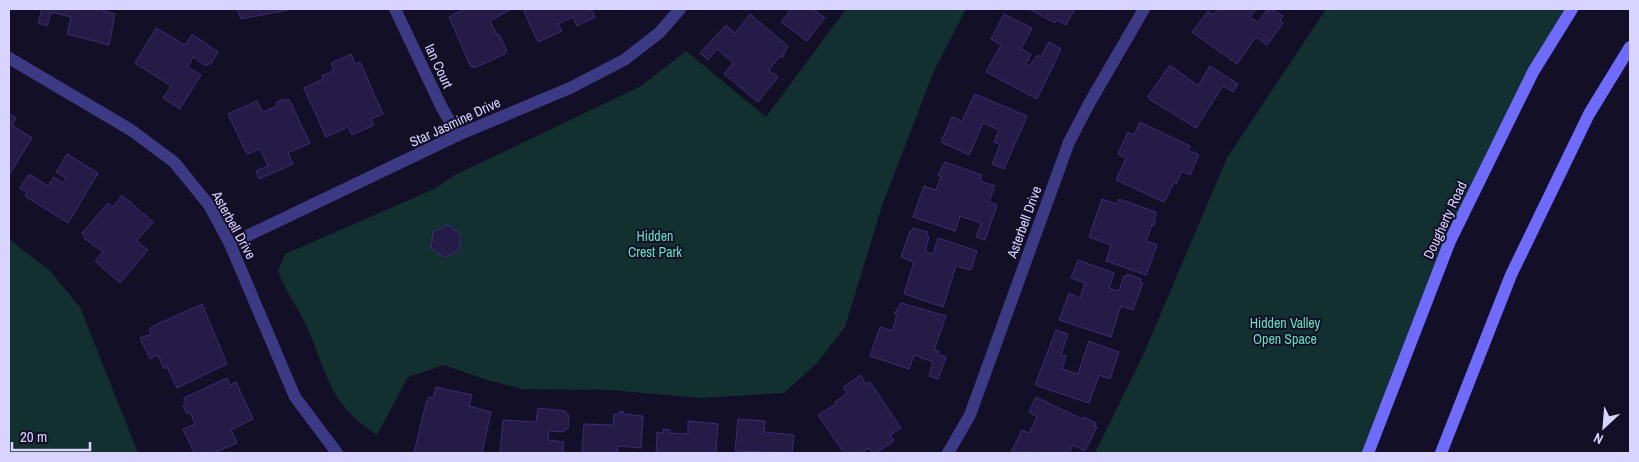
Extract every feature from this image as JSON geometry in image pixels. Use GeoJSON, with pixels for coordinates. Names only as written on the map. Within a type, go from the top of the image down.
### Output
{"type":"FeatureCollection","features":[{"type":"Feature","properties":{"kind":"main road","name":"Dougherty Road"},"geometry":{"type":"LineString","coordinates":[[1368,453],[1450,241],[1533,72],[1572,9]]}},
{"type":"Feature","properties":{"kind":"main road"},"geometry":{"type":"LineString","coordinates":[[1441,453],[1511,275],[1589,114],[1630,47]]}},
{"type":"Feature","properties":{"kind":"street","name":"Ian Court"},"geometry":{"type":"LineString","coordinates":[[395,9],[442,108],[458,135]]}},
{"type":"Feature","properties":{"kind":"street","name":"Star Jasmine Drive"},"geometry":{"type":"LineString","coordinates":[[230,244],[458,135],[570,88],[624,60],[659,32],[680,9]]}},
{"type":"Feature","properties":{"kind":"street","name":"Asterbell Drive"},"geometry":{"type":"LineString","coordinates":[[948,453],[970,415],[1069,142],[1144,9]]}},
{"type":"Feature","properties":{"kind":"street","name":"Asterbell Drive"},"geometry":{"type":"LineString","coordinates":[[9,58],[131,130],[174,162],[209,205],[230,244],[296,396],[337,453]]}},
{"type":"Feature","properties":{"kind":"green space","name":"Hidden Crest Park"},"geometry":{"type":"Polygon","coordinates":[[[846,9],[966,9],[934,71],[883,203],[845,327],[816,364],[784,393],[700,398],[609,390],[522,389],[484,379],[444,365],[408,377],[377,435],[349,413],[330,385],[310,333],[278,271],[285,254],[432,190],[455,175],[641,86],[686,51],[766,117],[846,9]]]}},
{"type":"Feature","properties":{"kind":"green space","name":"Hidden Valley Open Space"},"geometry":{"type":"Polygon","coordinates":[[[1326,9],[1572,9],[1450,241],[1368,453],[1095,453],[1144,353],[1227,158],[1326,9]]]}},
{"type":"Feature","properties":{"kind":"green space"},"geometry":{"type":"Polygon","coordinates":[[[9,239],[49,270],[80,307],[138,453],[9,453],[9,239]]]}},
{"type":"Feature","properties":{"kind":"building"},"geometry":{"type":"Polygon","coordinates":[[[42,9],[104,9],[103,11],[115,14],[109,45],[67,34],[71,17],[51,12],[47,26],[38,23],[42,9]]]}},
{"type":"Feature","properties":{"kind":"building"},"geometry":{"type":"Polygon","coordinates":[[[237,9],[287,9],[288,10],[241,19],[237,9]]]}},
{"type":"Feature","properties":{"kind":"building"},"geometry":{"type":"Polygon","coordinates":[[[464,9],[511,9],[490,21],[507,51],[505,54],[474,68],[474,66],[471,67],[449,17],[464,9]]]}},
{"type":"Feature","properties":{"kind":"building"},"geometry":{"type":"Polygon","coordinates":[[[523,9],[591,9],[595,17],[577,26],[573,17],[558,24],[562,31],[538,42],[523,9]]]}},
{"type":"Feature","properties":{"kind":"building"},"geometry":{"type":"Polygon","coordinates":[[[791,9],[817,9],[815,11],[825,18],[807,41],[781,22],[791,9]]]}},
{"type":"Feature","properties":{"kind":"building"},"geometry":{"type":"Polygon","coordinates":[[[1029,9],[1075,9],[1066,25],[1057,20],[1055,23],[1029,9]]]}},
{"type":"Feature","properties":{"kind":"building"},"geometry":{"type":"Polygon","coordinates":[[[1218,9],[1256,9],[1250,17],[1258,22],[1267,10],[1269,12],[1271,9],[1283,16],[1280,20],[1283,23],[1267,45],[1256,37],[1237,64],[1192,32],[1208,11],[1214,15],[1218,9]]]}},
{"type":"Feature","properties":{"kind":"building"},"geometry":{"type":"Polygon","coordinates":[[[750,14],[788,46],[782,58],[780,56],[769,70],[778,77],[758,102],[724,74],[733,63],[717,49],[708,60],[700,53],[726,25],[735,33],[750,14]]]}},
{"type":"Feature","properties":{"kind":"building"},"geometry":{"type":"Polygon","coordinates":[[[1004,14],[1032,28],[1021,49],[1031,54],[1026,64],[1030,66],[1037,55],[1041,57],[1049,42],[1061,49],[1037,99],[986,72],[1001,45],[991,39],[1004,14]]]}},
{"type":"Feature","properties":{"kind":"building"},"geometry":{"type":"Polygon","coordinates":[[[156,28],[185,45],[192,34],[218,52],[210,65],[208,63],[206,66],[193,57],[188,67],[201,75],[180,109],[163,98],[171,86],[135,63],[156,28]]]}},
{"type":"Feature","properties":{"kind":"building"},"geometry":{"type":"Polygon","coordinates":[[[351,54],[355,64],[360,62],[383,114],[371,119],[374,125],[352,135],[348,127],[326,137],[304,88],[323,79],[322,76],[334,70],[331,63],[351,54]]]}},
{"type":"Feature","properties":{"kind":"building"},"geometry":{"type":"Polygon","coordinates":[[[1170,65],[1198,86],[1210,66],[1238,84],[1233,92],[1223,86],[1196,128],[1149,99],[1148,96],[1170,65]]]}},
{"type":"Feature","properties":{"kind":"building"},"geometry":{"type":"Polygon","coordinates":[[[975,94],[1027,116],[1004,169],[992,164],[1000,145],[994,142],[999,130],[983,123],[969,155],[941,142],[952,117],[962,121],[975,94]]]}},
{"type":"Feature","properties":{"kind":"building"},"geometry":{"type":"Polygon","coordinates":[[[283,99],[284,101],[289,99],[310,143],[288,153],[293,164],[259,179],[256,171],[268,166],[260,149],[247,154],[228,114],[257,101],[263,112],[277,106],[276,103],[283,99]]]}},
{"type":"Feature","properties":{"kind":"building"},"geometry":{"type":"Polygon","coordinates":[[[9,113],[16,118],[12,125],[32,138],[9,175],[9,113]]]}},
{"type":"Feature","properties":{"kind":"building"},"geometry":{"type":"Polygon","coordinates":[[[1140,122],[1190,146],[1188,150],[1199,155],[1190,175],[1182,171],[1164,202],[1116,180],[1126,158],[1118,154],[1128,132],[1134,135],[1140,122]]]}},
{"type":"Feature","properties":{"kind":"building"},"geometry":{"type":"Polygon","coordinates":[[[67,154],[98,173],[68,223],[25,196],[27,193],[20,188],[29,174],[48,186],[54,177],[63,183],[66,178],[56,172],[67,154]]]}},
{"type":"Feature","properties":{"kind":"building"},"geometry":{"type":"Polygon","coordinates":[[[945,162],[982,175],[980,181],[995,186],[989,202],[997,205],[985,240],[976,237],[981,223],[960,216],[955,231],[913,217],[924,186],[936,190],[941,177],[938,175],[945,162]]]}},
{"type":"Feature","properties":{"kind":"building"},"geometry":{"type":"Polygon","coordinates":[[[122,195],[153,222],[137,241],[148,250],[120,283],[95,261],[103,252],[84,238],[85,236],[82,233],[108,203],[113,207],[122,195]]]}},
{"type":"Feature","properties":{"kind":"building"},"geometry":{"type":"Polygon","coordinates":[[[1102,199],[1117,204],[1119,199],[1156,212],[1154,226],[1152,225],[1146,241],[1157,245],[1146,275],[1106,261],[1111,245],[1089,237],[1102,199]]]}},
{"type":"Feature","properties":{"kind":"building"},"geometry":{"type":"Polygon","coordinates":[[[448,225],[461,235],[459,250],[445,257],[431,248],[433,232],[448,225]]]}},
{"type":"Feature","properties":{"kind":"building"},"geometry":{"type":"Polygon","coordinates":[[[913,228],[928,232],[926,236],[929,237],[925,251],[933,254],[938,238],[977,251],[971,270],[956,266],[943,307],[904,294],[914,262],[901,257],[910,231],[913,228]]]}},
{"type":"Feature","properties":{"kind":"building"},"geometry":{"type":"Polygon","coordinates":[[[1078,260],[1114,273],[1109,288],[1119,291],[1124,276],[1126,277],[1127,274],[1141,279],[1140,282],[1143,283],[1133,310],[1121,306],[1111,337],[1059,320],[1069,293],[1080,298],[1085,283],[1071,278],[1078,260]]]}},
{"type":"Feature","properties":{"kind":"building"},"geometry":{"type":"Polygon","coordinates":[[[901,303],[946,316],[934,350],[939,351],[938,354],[946,357],[938,379],[929,376],[933,362],[914,355],[909,369],[870,356],[880,327],[892,331],[897,315],[894,314],[901,303]]]}},
{"type":"Feature","properties":{"kind":"building"},"geometry":{"type":"Polygon","coordinates":[[[202,304],[227,364],[177,388],[167,367],[164,369],[158,355],[150,359],[140,338],[151,334],[149,330],[153,326],[202,304]]]}},
{"type":"Feature","properties":{"kind":"building"},"geometry":{"type":"Polygon","coordinates":[[[1056,330],[1068,334],[1061,355],[1066,356],[1062,369],[1078,374],[1089,341],[1119,352],[1110,379],[1099,375],[1089,403],[1035,385],[1056,330]]]}},
{"type":"Feature","properties":{"kind":"building"},"geometry":{"type":"Polygon","coordinates":[[[861,375],[866,384],[870,382],[901,428],[890,435],[894,441],[876,453],[872,453],[869,448],[860,453],[844,453],[818,415],[836,404],[835,402],[847,393],[843,387],[861,375]]]}},
{"type":"Feature","properties":{"kind":"building"},"geometry":{"type":"Polygon","coordinates":[[[227,378],[230,385],[236,382],[253,419],[231,430],[237,443],[214,453],[194,453],[183,429],[195,424],[190,412],[187,414],[183,405],[186,404],[184,398],[227,378]]]}},
{"type":"Feature","properties":{"kind":"building"},"geometry":{"type":"Polygon","coordinates":[[[436,387],[472,395],[469,406],[491,412],[482,453],[414,453],[426,403],[429,397],[433,398],[436,387]]]}},
{"type":"Feature","properties":{"kind":"building"},"geometry":{"type":"Polygon","coordinates":[[[1036,397],[1082,419],[1083,417],[1096,423],[1095,426],[1097,427],[1085,451],[1073,445],[1069,453],[1011,452],[1022,430],[1029,433],[1037,417],[1029,412],[1036,397]]]}},
{"type":"Feature","properties":{"kind":"building"},"geometry":{"type":"Polygon","coordinates":[[[538,408],[566,411],[566,414],[569,415],[568,429],[565,429],[564,432],[549,431],[548,440],[564,442],[563,453],[500,453],[503,420],[536,422],[538,408]]]}},
{"type":"Feature","properties":{"kind":"building"},"geometry":{"type":"Polygon","coordinates":[[[619,411],[624,412],[623,414],[643,416],[641,448],[618,446],[617,453],[582,453],[584,424],[613,425],[614,414],[619,414],[619,411]]]}},
{"type":"Feature","properties":{"kind":"building"},"geometry":{"type":"Polygon","coordinates":[[[738,419],[765,421],[764,432],[794,435],[792,453],[735,451],[738,419]]]}},
{"type":"Feature","properties":{"kind":"building"},"geometry":{"type":"Polygon","coordinates":[[[688,421],[718,424],[716,453],[656,453],[657,432],[663,433],[663,429],[670,430],[670,433],[688,434],[688,421]]]}}]}
